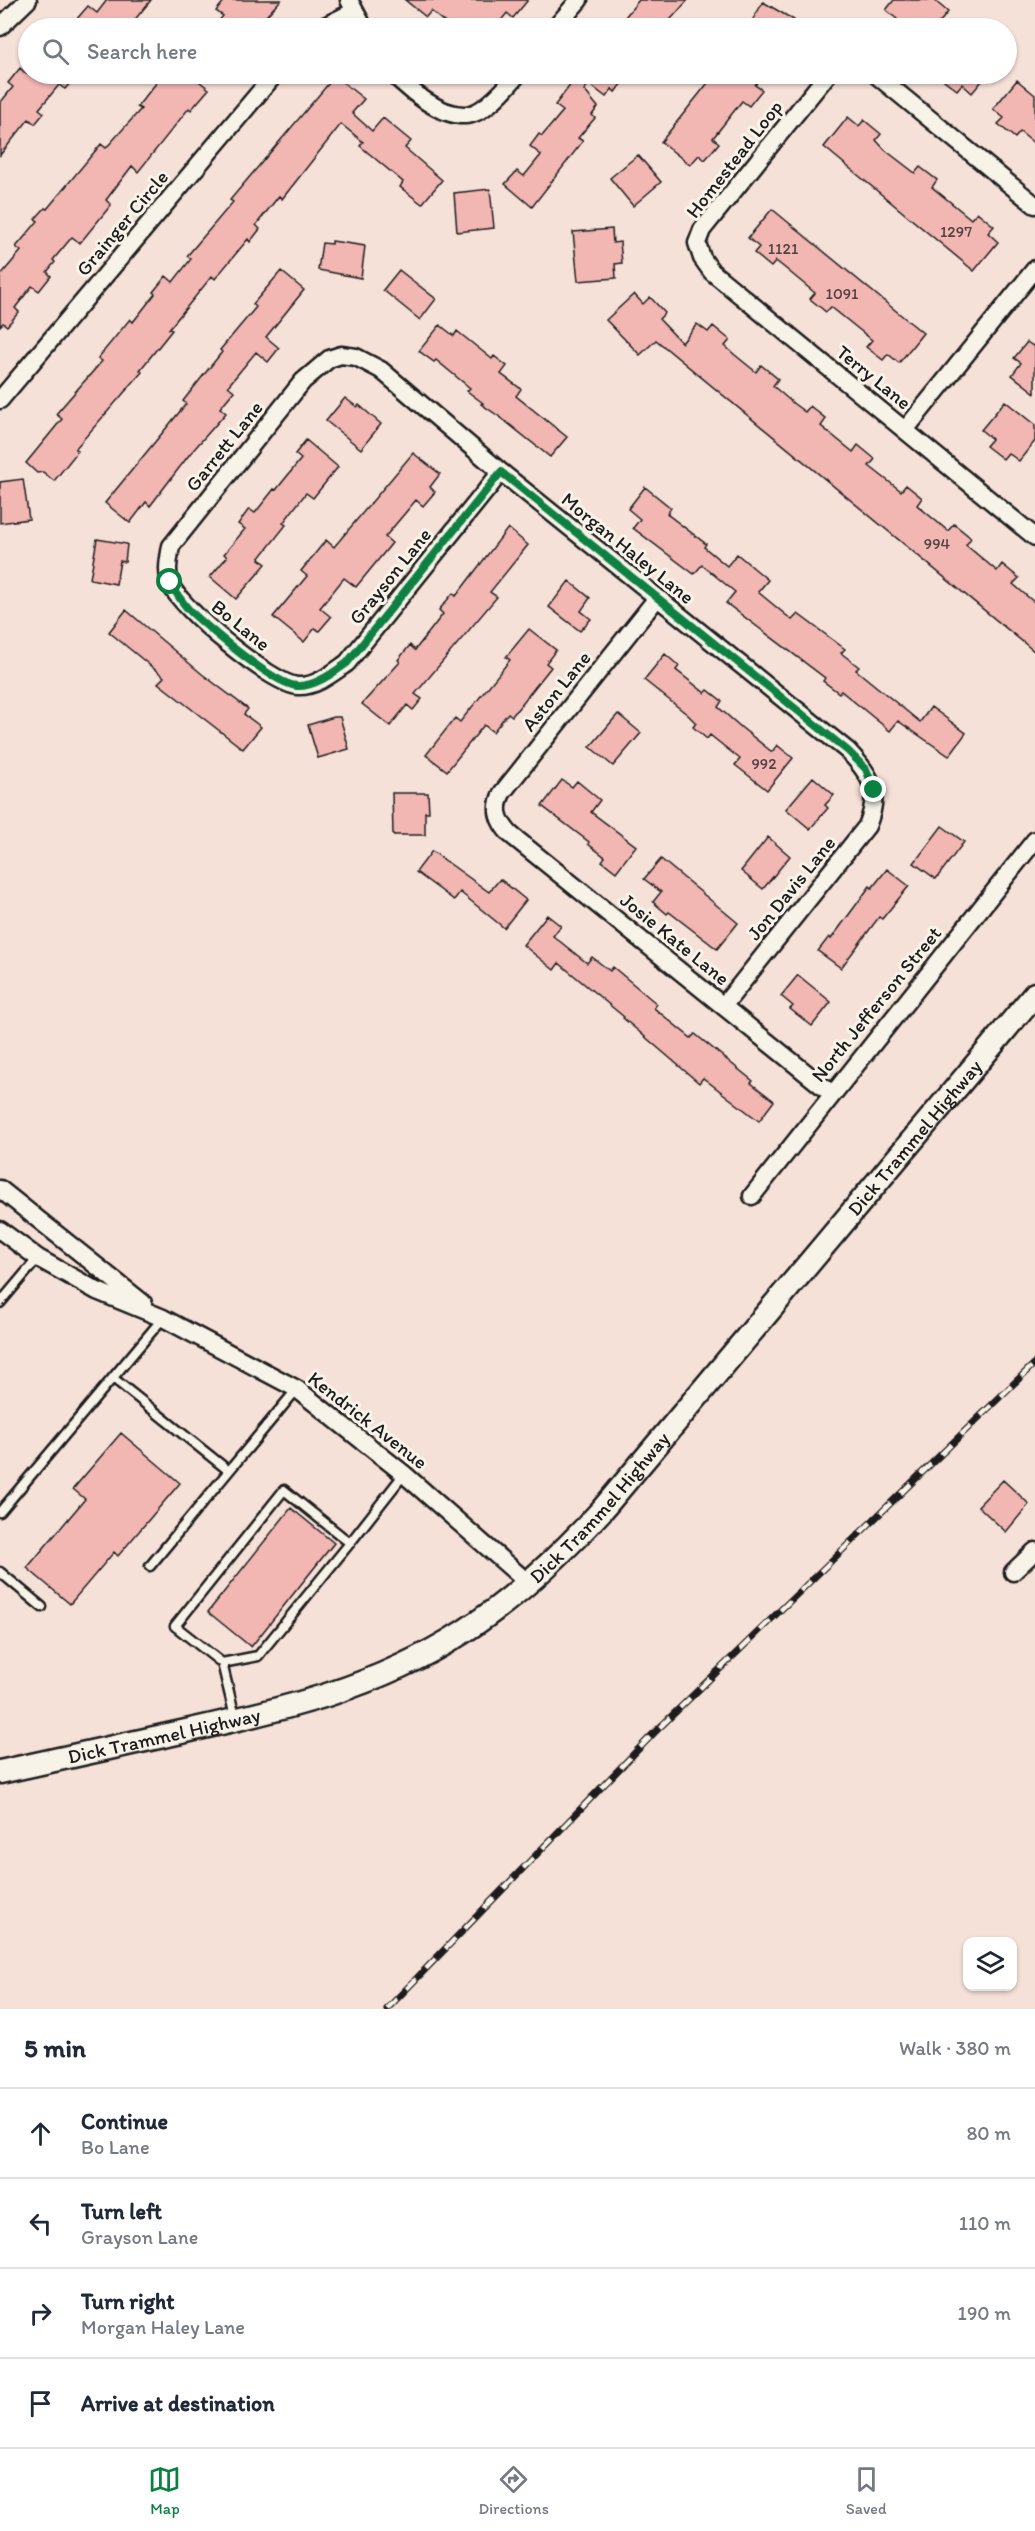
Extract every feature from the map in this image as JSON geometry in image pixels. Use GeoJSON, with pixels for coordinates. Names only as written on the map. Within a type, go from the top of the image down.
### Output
{"type":"FeatureCollection","features":[{"type":"Feature","properties":{"kind":"main road","name":"Dick Trammel Highway"},"geometry":{"type":"LineString","coordinates":[[0,1772],[287,1708],[346,1690],[405,1664],[462,1633],[560,1556],[602,1510],[1035,994]]}},
{"type":"Feature","properties":{"kind":"street"},"geometry":{"type":"LineString","coordinates":[[0,27],[28,0]]}},
{"type":"Feature","properties":{"kind":"street"},"geometry":{"type":"LineString","coordinates":[[564,18],[579,0]]}},
{"type":"Feature","properties":{"kind":"street"},"geometry":{"type":"LineString","coordinates":[[334,18],[352,5]]}},
{"type":"Feature","properties":{"kind":"street","name":"Grainger Circle"},"geometry":{"type":"LineString","coordinates":[[0,400],[267,84]]}},
{"type":"Feature","properties":{"kind":"street"},"geometry":{"type":"LineString","coordinates":[[406,84],[439,109],[466,116],[500,95],[509,84]]}},
{"type":"Feature","properties":{"kind":"street","name":"Homestead Loop"},"geometry":{"type":"LineString","coordinates":[[697,243],[711,219],[820,84]]}},
{"type":"Feature","properties":{"kind":"street"},"geometry":{"type":"LineString","coordinates":[[887,84],[1035,205]]}},
{"type":"Feature","properties":{"kind":"street","name":"Terry Lane"},"geometry":{"type":"LineString","coordinates":[[697,243],[702,258],[712,272],[1035,537]]}},
{"type":"Feature","properties":{"kind":"street"},"geometry":{"type":"LineString","coordinates":[[905,430],[1035,269]]}},
{"type":"Feature","properties":{"kind":"street","name":"Morgan Haley Lane"},"geometry":{"type":"LineString","coordinates":[[341,355],[356,357],[381,370],[501,472],[848,751],[866,769],[874,790]]}},
{"type":"Feature","properties":{"kind":"street","name":"Garrett Lane"},"geometry":{"type":"LineString","coordinates":[[170,582],[168,563],[171,546],[303,381],[329,358],[341,355]]}},
{"type":"Feature","properties":{"kind":"street","name":"Grayson Lane"},"geometry":{"type":"LineString","coordinates":[[298,686],[322,680],[347,663],[501,472]]}},
{"type":"Feature","properties":{"kind":"street","name":"Bo Lane"},"geometry":{"type":"LineString","coordinates":[[170,582],[178,598],[190,612],[274,678],[298,686]]}},
{"type":"Feature","properties":{"kind":"street","name":"Aston Lane"},"geometry":{"type":"LineString","coordinates":[[498,814],[497,803],[502,793],[657,598]]}},
{"type":"Feature","properties":{"kind":"street","name":"Jon Davis Lane"},"geometry":{"type":"LineString","coordinates":[[724,1005],[867,826],[874,809],[874,790]]}},
{"type":"Feature","properties":{"kind":"street","name":"Josie Kate Lane"},"geometry":{"type":"LineString","coordinates":[[498,814],[501,824],[510,834],[832,1094]]}},
{"type":"Feature","properties":{"kind":"street","name":"North Jefferson Street"},"geometry":{"type":"LineString","coordinates":[[752,1196],[1035,840]]}},
{"type":"Feature","properties":{"kind":"street","name":"Kendrick Avenue"},"geometry":{"type":"LineString","coordinates":[[0,1189],[107,1276],[163,1318]]}},
{"type":"Feature","properties":{"kind":"street","name":"Kendrick Avenue"},"geometry":{"type":"LineString","coordinates":[[0,1230],[38,1258],[97,1291],[163,1318],[297,1389],[404,1474],[528,1583]]}},
{"type":"Feature","properties":{"kind":"street"},"geometry":{"type":"LineString","coordinates":[[1013,1572],[1035,1551]]}},
{"type":"Feature","properties":{"kind":"lane"},"geometry":{"type":"LineString","coordinates":[[0,1303],[38,1258]]}},
{"type":"Feature","properties":{"kind":"lane"},"geometry":{"type":"LineString","coordinates":[[0,1512],[163,1318]]}},
{"type":"Feature","properties":{"kind":"lane"},"geometry":{"type":"LineString","coordinates":[[113,1378],[229,1471]]}},
{"type":"Feature","properties":{"kind":"lane"},"geometry":{"type":"LineString","coordinates":[[150,1566],[297,1389]]}},
{"type":"Feature","properties":{"kind":"lane"},"geometry":{"type":"LineString","coordinates":[[222,1663],[258,1656],[404,1474]]}},
{"type":"Feature","properties":{"kind":"lane"},"geometry":{"type":"LineString","coordinates":[[236,1720],[222,1663],[175,1626],[284,1490],[350,1543]]}},
{"type":"Feature","properties":{"kind":"lane"},"geometry":{"type":"LineString","coordinates":[[0,1572],[42,1607]]}},
{"type":"Feature","properties":{"kind":"building"},"geometry":{"type":"Polygon","coordinates":[[[107,0],[151,0],[136,18],[78,18],[88,6],[97,13],[107,0]]]}},
{"type":"Feature","properties":{"kind":"building"},"geometry":{"type":"Polygon","coordinates":[[[225,0],[281,0],[264,18],[221,18],[223,16],[216,11],[225,0]]]}},
{"type":"Feature","properties":{"kind":"building"},"geometry":{"type":"Polygon","coordinates":[[[405,0],[528,0],[513,18],[507,13],[503,18],[439,18],[431,11],[426,17],[405,0]]]}},
{"type":"Feature","properties":{"kind":"building"},"geometry":{"type":"Polygon","coordinates":[[[639,0],[688,0],[672,18],[624,18],[639,0]]]}},
{"type":"Feature","properties":{"kind":"building"},"geometry":{"type":"Polygon","coordinates":[[[894,0],[934,0],[948,12],[943,18],[896,18],[886,10],[894,0]]]}},
{"type":"Feature","properties":{"kind":"building"},"geometry":{"type":"Polygon","coordinates":[[[763,2],[791,18],[754,18],[763,2]]]}},
{"type":"Feature","properties":{"kind":"building"},"geometry":{"type":"Polygon","coordinates":[[[18,70],[18,84],[69,84],[65,89],[59,85],[39,109],[44,113],[35,124],[29,119],[0,155],[0,103],[13,87],[8,83],[18,70]]]}},
{"type":"Feature","properties":{"kind":"building"},"geometry":{"type":"Polygon","coordinates":[[[1017,80],[1035,95],[1035,144],[1020,132],[1015,138],[998,124],[1004,118],[993,109],[1014,84],[1017,84],[1017,80]]]}},
{"type":"Feature","properties":{"kind":"building"},"geometry":{"type":"Polygon","coordinates":[[[155,84],[203,84],[209,89],[191,110],[189,108],[138,172],[132,166],[106,200],[111,205],[80,243],[72,237],[53,260],[55,262],[47,272],[51,276],[39,291],[32,286],[15,308],[19,312],[7,326],[3,323],[0,326],[0,276],[21,251],[16,247],[38,221],[35,219],[45,208],[47,209],[101,144],[106,148],[141,109],[137,107],[155,84]]]}},
{"type":"Feature","properties":{"kind":"building"},"geometry":{"type":"Polygon","coordinates":[[[328,84],[345,84],[364,99],[352,113],[372,131],[383,118],[411,141],[405,148],[442,180],[422,204],[400,187],[403,182],[360,146],[363,142],[341,124],[282,199],[279,196],[256,225],[260,229],[250,242],[248,239],[215,279],[212,276],[169,329],[172,330],[140,370],[142,372],[75,449],[78,451],[54,481],[43,472],[37,473],[26,463],[62,419],[56,414],[102,361],[98,358],[130,319],[133,322],[166,276],[173,282],[191,259],[187,256],[233,202],[230,200],[328,84]]]}},
{"type":"Feature","properties":{"kind":"building"},"geometry":{"type":"Polygon","coordinates":[[[571,84],[589,84],[584,90],[598,107],[592,115],[595,118],[578,138],[583,141],[532,207],[505,184],[517,171],[524,176],[541,155],[530,146],[539,134],[542,136],[563,111],[555,105],[571,84]]]}},
{"type":"Feature","properties":{"kind":"building"},"geometry":{"type":"Polygon","coordinates":[[[589,84],[621,84],[615,92],[612,89],[606,97],[589,84]]]}},
{"type":"Feature","properties":{"kind":"building"},"geometry":{"type":"Polygon","coordinates":[[[707,84],[756,84],[762,90],[749,106],[742,101],[713,138],[719,143],[705,160],[699,155],[690,165],[661,142],[707,84]]]}},
{"type":"Feature","properties":{"kind":"building"},"geometry":{"type":"Polygon","coordinates":[[[949,84],[962,84],[957,90],[949,84]]]}},
{"type":"Feature","properties":{"kind":"building"},"geometry":{"type":"Polygon","coordinates":[[[962,84],[980,84],[972,93],[962,84]]]}},
{"type":"Feature","properties":{"kind":"building"},"geometry":{"type":"Polygon","coordinates":[[[848,117],[859,126],[864,120],[881,134],[876,140],[885,150],[915,173],[920,167],[937,180],[932,187],[971,219],[977,212],[994,226],[988,233],[998,242],[974,271],[824,147],[848,117]]]}},
{"type":"Feature","properties":{"kind":"building"},"geometry":{"type":"Polygon","coordinates":[[[638,155],[661,182],[633,206],[610,178],[638,155]]]}},
{"type":"Feature","properties":{"kind":"building"},"geometry":{"type":"Polygon","coordinates":[[[490,189],[494,228],[457,232],[454,193],[490,189]]]}},
{"type":"Feature","properties":{"kind":"building"},"geometry":{"type":"Polygon","coordinates":[[[772,209],[923,333],[899,363],[888,354],[883,360],[866,347],[872,340],[831,307],[826,312],[810,299],[815,293],[776,261],[771,267],[754,253],[759,247],[748,238],[772,209]]]}},
{"type":"Feature","properties":{"kind":"building"},"geometry":{"type":"Polygon","coordinates":[[[612,229],[613,243],[620,242],[622,263],[615,264],[616,278],[578,281],[573,232],[612,229]]]}},
{"type":"Feature","properties":{"kind":"building"},"geometry":{"type":"Polygon","coordinates":[[[332,241],[365,246],[361,278],[318,270],[322,243],[332,244],[332,241]]]}},
{"type":"Feature","properties":{"kind":"building"},"geometry":{"type":"Polygon","coordinates":[[[399,270],[436,299],[420,320],[383,290],[399,270]]]}},
{"type":"Feature","properties":{"kind":"building"},"geometry":{"type":"Polygon","coordinates":[[[281,271],[304,290],[266,337],[279,348],[268,362],[256,352],[228,386],[234,391],[220,408],[226,413],[189,455],[150,506],[146,502],[130,523],[105,503],[186,404],[183,401],[222,352],[220,350],[256,307],[253,304],[281,271]]]}},
{"type":"Feature","properties":{"kind":"building"},"geometry":{"type":"Polygon","coordinates":[[[634,294],[643,304],[650,297],[665,313],[659,319],[682,343],[697,324],[708,332],[713,326],[730,340],[725,346],[735,355],[756,372],[761,365],[778,379],[773,386],[794,404],[805,412],[810,406],[826,419],[821,426],[853,452],[858,445],[875,459],[869,466],[901,491],[906,485],[922,498],[917,505],[948,531],[954,524],[971,538],[966,545],[997,571],[1002,564],[1019,578],[1013,584],[1035,603],[1035,652],[656,340],[640,355],[606,320],[634,294]]]}},
{"type":"Feature","properties":{"kind":"building"},"geometry":{"type":"Polygon","coordinates":[[[440,325],[454,336],[457,331],[492,359],[494,356],[507,366],[501,374],[521,389],[516,396],[567,437],[550,457],[481,404],[483,403],[467,391],[470,388],[436,360],[434,362],[419,351],[440,325]]]}},
{"type":"Feature","properties":{"kind":"building"},"geometry":{"type":"Polygon","coordinates":[[[1027,342],[1033,346],[1035,344],[1035,393],[1012,375],[1021,363],[1014,358],[1027,342]]]}},
{"type":"Feature","properties":{"kind":"building"},"geometry":{"type":"Polygon","coordinates":[[[345,398],[357,407],[359,405],[381,424],[361,449],[326,421],[345,398]]]}},
{"type":"Feature","properties":{"kind":"building"},"geometry":{"type":"Polygon","coordinates":[[[1005,401],[1035,425],[1035,441],[1019,461],[1008,453],[1003,459],[986,446],[992,439],[981,430],[1005,401]]]}},
{"type":"Feature","properties":{"kind":"building"},"geometry":{"type":"Polygon","coordinates":[[[306,440],[338,467],[313,498],[306,493],[283,523],[286,525],[259,559],[266,564],[236,599],[210,577],[227,557],[224,554],[245,529],[238,524],[249,509],[255,513],[274,489],[276,490],[301,459],[295,454],[306,440]]]}},
{"type":"Feature","properties":{"kind":"building"},"geometry":{"type":"Polygon","coordinates":[[[413,453],[440,474],[430,487],[435,492],[423,506],[416,500],[385,537],[392,543],[356,587],[344,578],[320,608],[331,617],[319,631],[315,628],[304,642],[273,617],[307,576],[301,571],[326,540],[334,547],[413,453]]]}},
{"type":"Feature","properties":{"kind":"building"},"geometry":{"type":"Polygon","coordinates":[[[23,479],[29,519],[0,523],[0,482],[23,479]]]}},
{"type":"Feature","properties":{"kind":"building"},"geometry":{"type":"Polygon","coordinates":[[[645,487],[671,508],[667,514],[706,544],[704,547],[727,566],[737,554],[768,580],[758,592],[792,620],[798,614],[845,649],[841,653],[859,667],[856,670],[920,722],[931,707],[966,733],[949,756],[898,721],[890,731],[841,691],[839,693],[823,681],[825,678],[726,603],[735,592],[702,565],[694,574],[633,528],[640,519],[628,509],[645,487]]]}},
{"type":"Feature","properties":{"kind":"building"},"geometry":{"type":"Polygon","coordinates":[[[508,528],[528,545],[490,592],[497,597],[415,694],[422,699],[413,710],[407,705],[390,726],[362,704],[400,662],[398,660],[410,645],[415,650],[443,614],[439,610],[453,593],[456,596],[508,528]]]}},
{"type":"Feature","properties":{"kind":"building"},"geometry":{"type":"Polygon","coordinates":[[[97,539],[127,544],[125,562],[120,561],[116,584],[90,579],[97,539]]]}},
{"type":"Feature","properties":{"kind":"building"},"geometry":{"type":"Polygon","coordinates":[[[569,581],[590,598],[581,611],[591,619],[580,631],[549,607],[569,581]]]}},
{"type":"Feature","properties":{"kind":"building"},"geometry":{"type":"Polygon","coordinates":[[[126,610],[202,674],[248,709],[244,714],[261,727],[243,749],[158,683],[164,677],[109,632],[126,610]]]}},
{"type":"Feature","properties":{"kind":"building"},"geometry":{"type":"Polygon","coordinates":[[[529,629],[556,650],[546,663],[551,667],[512,716],[508,713],[493,732],[484,725],[447,771],[426,755],[455,718],[460,722],[510,660],[506,657],[529,629]]]}},
{"type":"Feature","properties":{"kind":"building"},"geometry":{"type":"Polygon","coordinates":[[[665,654],[679,666],[676,670],[705,693],[708,690],[722,701],[718,707],[742,728],[772,752],[777,745],[793,758],[767,790],[735,765],[740,759],[710,735],[707,739],[693,727],[696,723],[688,715],[644,680],[665,654]]]}},
{"type":"Feature","properties":{"kind":"building"},"geometry":{"type":"Polygon","coordinates":[[[618,714],[641,733],[613,766],[590,747],[618,714]]]}},
{"type":"Feature","properties":{"kind":"building"},"geometry":{"type":"Polygon","coordinates":[[[340,717],[349,749],[318,758],[308,725],[340,717]]]}},
{"type":"Feature","properties":{"kind":"building"},"geometry":{"type":"Polygon","coordinates":[[[813,777],[834,795],[825,805],[828,808],[810,829],[786,809],[813,777]]]}},
{"type":"Feature","properties":{"kind":"building"},"geometry":{"type":"Polygon","coordinates":[[[562,780],[572,787],[577,781],[600,800],[591,812],[636,846],[616,872],[602,861],[605,857],[588,844],[589,842],[542,806],[562,780]]]}},
{"type":"Feature","properties":{"kind":"building"},"geometry":{"type":"Polygon","coordinates":[[[392,793],[428,793],[429,812],[425,812],[425,835],[393,835],[392,793]]]}},
{"type":"Feature","properties":{"kind":"building"},"geometry":{"type":"Polygon","coordinates":[[[942,826],[964,842],[936,879],[914,863],[942,826]]]}},
{"type":"Feature","properties":{"kind":"building"},"geometry":{"type":"Polygon","coordinates":[[[768,837],[790,856],[763,889],[741,871],[768,837]]]}},
{"type":"Feature","properties":{"kind":"building"},"geometry":{"type":"Polygon","coordinates":[[[432,851],[489,892],[500,879],[526,900],[504,928],[460,892],[454,900],[416,872],[432,851]]]}},
{"type":"Feature","properties":{"kind":"building"},"geometry":{"type":"Polygon","coordinates":[[[661,859],[738,923],[717,949],[653,902],[661,892],[644,879],[661,859]]]}},
{"type":"Feature","properties":{"kind":"building"},"geometry":{"type":"Polygon","coordinates":[[[887,869],[909,886],[882,919],[879,917],[841,968],[818,951],[829,937],[831,939],[870,886],[872,888],[887,869]]]}},
{"type":"Feature","properties":{"kind":"building"},"geometry":{"type":"Polygon","coordinates":[[[547,915],[561,926],[553,936],[587,963],[592,957],[610,971],[613,967],[657,1004],[654,1008],[691,1038],[695,1034],[774,1101],[759,1121],[703,1078],[699,1083],[559,963],[554,970],[523,945],[547,915]]]}},
{"type":"Feature","properties":{"kind":"building"},"geometry":{"type":"Polygon","coordinates":[[[798,975],[831,1002],[812,1026],[790,1009],[793,1006],[781,996],[798,975]]]}},
{"type":"Feature","properties":{"kind":"building"},"geometry":{"type":"Polygon","coordinates":[[[121,1433],[180,1483],[118,1556],[114,1552],[70,1604],[27,1568],[85,1499],[73,1489],[121,1433]]]}},
{"type":"Feature","properties":{"kind":"building"},"geometry":{"type":"Polygon","coordinates":[[[1003,1480],[1029,1504],[1006,1532],[978,1506],[1003,1480]]]}},
{"type":"Feature","properties":{"kind":"building"},"geometry":{"type":"Polygon","coordinates":[[[291,1508],[334,1543],[251,1647],[208,1612],[291,1508]]]}},
{"type":"Feature","properties":{"kind":"railway"},"geometry":{"type":"LineString","coordinates":[[387,2009],[654,1733],[1035,1363]]}},
{"type":"Feature","properties":{"kind":"route"},"geometry":{"type":"LineString","coordinates":[[170,582],[178,598],[190,612],[274,678],[298,686],[322,680],[347,663],[501,472],[848,751],[866,769],[874,790]]}}]}
